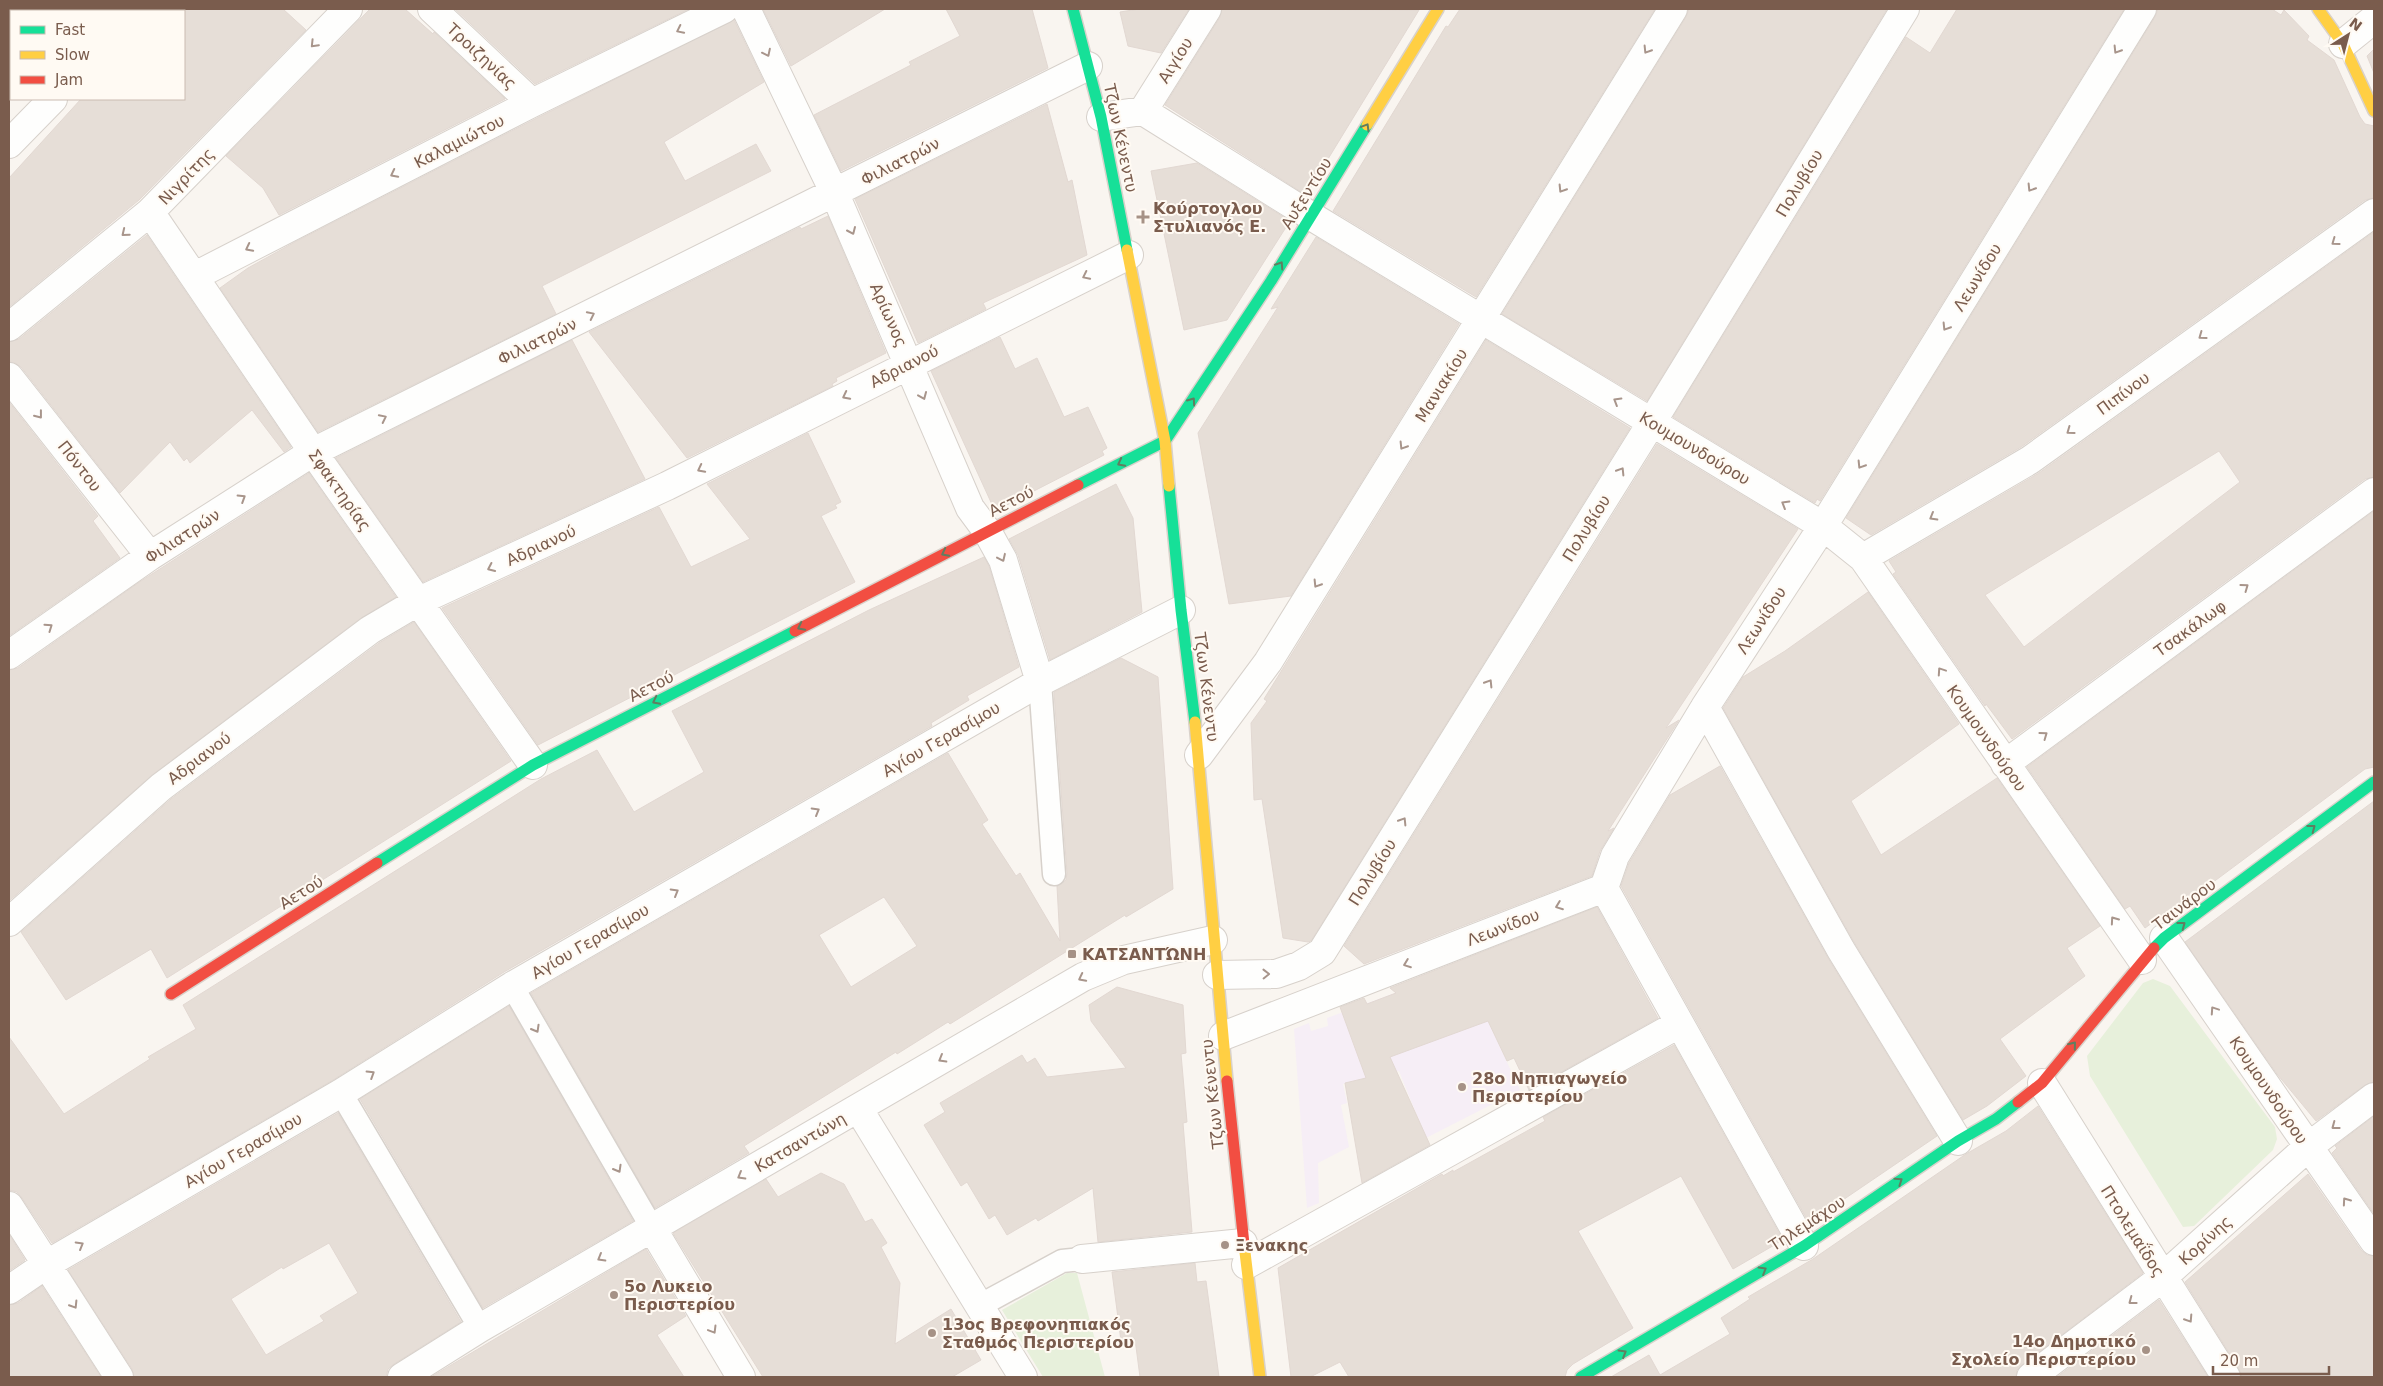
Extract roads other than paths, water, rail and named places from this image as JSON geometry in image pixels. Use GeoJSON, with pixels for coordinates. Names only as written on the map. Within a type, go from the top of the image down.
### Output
{"type":"FeatureCollection","features":[{"type":"Feature","properties":{"kind":"street","name":"Νιγρίτης"},"geometry":{"type":"LineString","coordinates":[[9,327],[150,212],[348,9]]}},
{"type":"Feature","properties":{"kind":"street","name":"Τροιζηνίας"},"geometry":{"type":"LineString","coordinates":[[432,9],[532,103]]}},
{"type":"Feature","properties":{"kind":"street","name":"Καλαμιώτου"},"geometry":{"type":"LineString","coordinates":[[195,276],[532,103],[724,9]]}},
{"type":"Feature","properties":{"kind":"street","name":"Αρίωνος"},"geometry":{"type":"LineString","coordinates":[[746,9],[835,194],[910,364],[970,508],[987,531],[1004,560],[1040,682]]}},
{"type":"Feature","properties":{"kind":"street","name":"Τζων Κένεντυ"},"geometry":{"type":"LineString","coordinates":[[1073,9],[1101,117],[1165,442],[1181,610],[1199,755],[1222,1036],[1260,1377]]}},
{"type":"Feature","properties":{"kind":"street","name":"Αιγίου"},"geometry":{"type":"LineString","coordinates":[[1143,111],[1207,9]]}},
{"type":"Feature","properties":{"kind":"street","name":"Αυξεντίου"},"geometry":{"type":"LineString","coordinates":[[1165,442],[1203,387],[1311,216],[1438,9]]}},
{"type":"Feature","properties":{"kind":"street","name":"Μανιακίου"},"geometry":{"type":"LineString","coordinates":[[1199,755],[1268,662],[1673,9]]}},
{"type":"Feature","properties":{"kind":"street","name":"Πολυβίου"},"geometry":{"type":"LineString","coordinates":[[1217,974],[1276,974],[1298,966],[1322,952],[1652,422],[1905,9]]}},
{"type":"Feature","properties":{"kind":"street","name":"Λεωνίδου"},"geometry":{"type":"LineString","coordinates":[[1222,1036],[1604,888],[1615,856],[1705,707],[1823,526],[2142,9]]}},
{"type":"Feature","properties":{"kind":"street"},"geometry":{"type":"LineString","coordinates":[[2318,9],[2327,18],[2343,44],[2374,111]]}},
{"type":"Feature","properties":{"kind":"street"},"geometry":{"type":"LineString","coordinates":[[2343,44],[2374,19]]}},
{"type":"Feature","properties":{"kind":"street","name":"Φιλιατρών"},"geometry":{"type":"LineString","coordinates":[[9,655],[150,556],[313,452],[835,194],[1088,66]]}},
{"type":"Feature","properties":{"kind":"street"},"geometry":{"type":"LineString","coordinates":[[15,138],[23,100]]}},
{"type":"Feature","properties":{"kind":"street"},"geometry":{"type":"LineString","coordinates":[[15,138],[52,100]]}},
{"type":"Feature","properties":{"kind":"street"},"geometry":{"type":"LineString","coordinates":[[1101,117],[1143,111]]}},
{"type":"Feature","properties":{"kind":"street","name":"Κουμουνδούρου"},"geometry":{"type":"LineString","coordinates":[[1143,111],[1311,216],[1823,526],[1863,558],[2142,960]]}},
{"type":"Feature","properties":{"kind":"street","name":"Σφακτηρίας"},"geometry":{"type":"LineString","coordinates":[[150,212],[313,452],[533,765]]}},
{"type":"Feature","properties":{"kind":"street","name":"Πιπίνου"},"geometry":{"type":"LineString","coordinates":[[1863,558],[2030,460],[2374,213]]}},
{"type":"Feature","properties":{"kind":"street","name":"Αδριανού"},"geometry":{"type":"LineString","coordinates":[[9,922],[161,787],[370,630],[419,601],[667,486],[1129,255]]}},
{"type":"Feature","properties":{"kind":"street","name":"Πόντου"},"geometry":{"type":"LineString","coordinates":[[9,377],[150,556]]}},
{"type":"Feature","properties":{"kind":"street","name":"Αετού"},"geometry":{"type":"LineString","coordinates":[[171,994],[533,765],[987,531],[1165,442]]}},
{"type":"Feature","properties":{"kind":"street","name":"Τσακάλωφ"},"geometry":{"type":"LineString","coordinates":[[2005,764],[2374,492]]}},
{"type":"Feature","properties":{"kind":"street","name":"Αγίου Γερασίμου"},"geometry":{"type":"LineString","coordinates":[[9,1290],[48,1264],[341,1093],[512,986],[1040,682],[1181,610]]}},
{"type":"Feature","properties":{"kind":"street"},"geometry":{"type":"LineString","coordinates":[[1705,707],[1841,950],[1958,1140]]}},
{"type":"Feature","properties":{"kind":"street","name":"Ταινάρου"},"geometry":{"type":"LineString","coordinates":[[2042,1083],[2142,960],[2164,938],[2374,782]]}},
{"type":"Feature","properties":{"kind":"street"},"geometry":{"type":"LineString","coordinates":[[1604,888],[1804,1246]]}},
{"type":"Feature","properties":{"kind":"street","name":"Κουμουνδούρου"},"geometry":{"type":"LineString","coordinates":[[2164,938],[2374,1241]]}},
{"type":"Feature","properties":{"kind":"street","name":"Κατσαντώνη"},"geometry":{"type":"LineString","coordinates":[[402,1377],[480,1328],[1083,976],[1124,960],[1213,940]]}},
{"type":"Feature","properties":{"kind":"street"},"geometry":{"type":"LineString","coordinates":[[1082,1259],[1245,1254],[1679,1024]]}},
{"type":"Feature","properties":{"kind":"street","name":"Τηλεμάχου"},"geometry":{"type":"LineString","coordinates":[[1581,1377],[1804,1246],[1958,1140],[1996,1119],[2042,1083]]}},
{"type":"Feature","properties":{"kind":"street","name":"Πτολεμαΐδος"},"geometry":{"type":"LineString","coordinates":[[2042,1083],[2162,1278],[2226,1377]]}},
{"type":"Feature","properties":{"kind":"street","name":"Κορίνης"},"geometry":{"type":"LineString","coordinates":[[2031,1377],[2162,1278],[2308,1147],[2374,1097]]}},
{"type":"Feature","properties":{"kind":"street"},"geometry":{"type":"LineString","coordinates":[[858,1108],[1022,1377]]}},
{"type":"Feature","properties":{"kind":"street"},"geometry":{"type":"LineString","coordinates":[[9,1206],[119,1377]]}},
{"type":"Feature","properties":{"kind":"street"},"geometry":{"type":"LineString","coordinates":[[652,1228],[741,1377]]}},
{"type":"Feature","properties":{"kind":"lane"},"geometry":{"type":"LineString","coordinates":[[1040,682],[1054,874]]}},
{"type":"Feature","properties":{"kind":"lane"},"geometry":{"type":"LineString","coordinates":[[512,986],[652,1228]]}},
{"type":"Feature","properties":{"kind":"lane"},"geometry":{"type":"LineString","coordinates":[[341,1093],[480,1328]]}},
{"type":"Feature","properties":{"kind":"lane"},"geometry":{"type":"LineString","coordinates":[[979,1306],[1062,1261],[1082,1259]]}},
{"type":"Feature","properties":{"kind":"place","name":"Κούρτογλου Στυλιανός Ε."},"geometry":{"type":"Point","coordinates":[1143,217]}},
{"type":"Feature","properties":{"kind":"place","name":"ΚΑΤΣΑΝΤΏΝΗ"},"geometry":{"type":"Point","coordinates":[1072,954]}},
{"type":"Feature","properties":{"kind":"place","name":"28ο Νηπιαγωγείο Περιστερίου"},"geometry":{"type":"Point","coordinates":[1462,1087]}},
{"type":"Feature","properties":{"kind":"place","name":"Ξενακης"},"geometry":{"type":"Point","coordinates":[1225,1245]}},
{"type":"Feature","properties":{"kind":"place","name":"5ο Λυκειο Περιστερίου"},"geometry":{"type":"Point","coordinates":[614,1295]}},
{"type":"Feature","properties":{"kind":"place","name":"13ος Βρεφονηπιακός Σταθμός Περιστερίου"},"geometry":{"type":"Point","coordinates":[932,1333]}},
{"type":"Feature","properties":{"kind":"place","name":"14ο Δημοτικό Σχολείο Περιστερίου"},"geometry":{"type":"Point","coordinates":[2146,1350]}}]}
